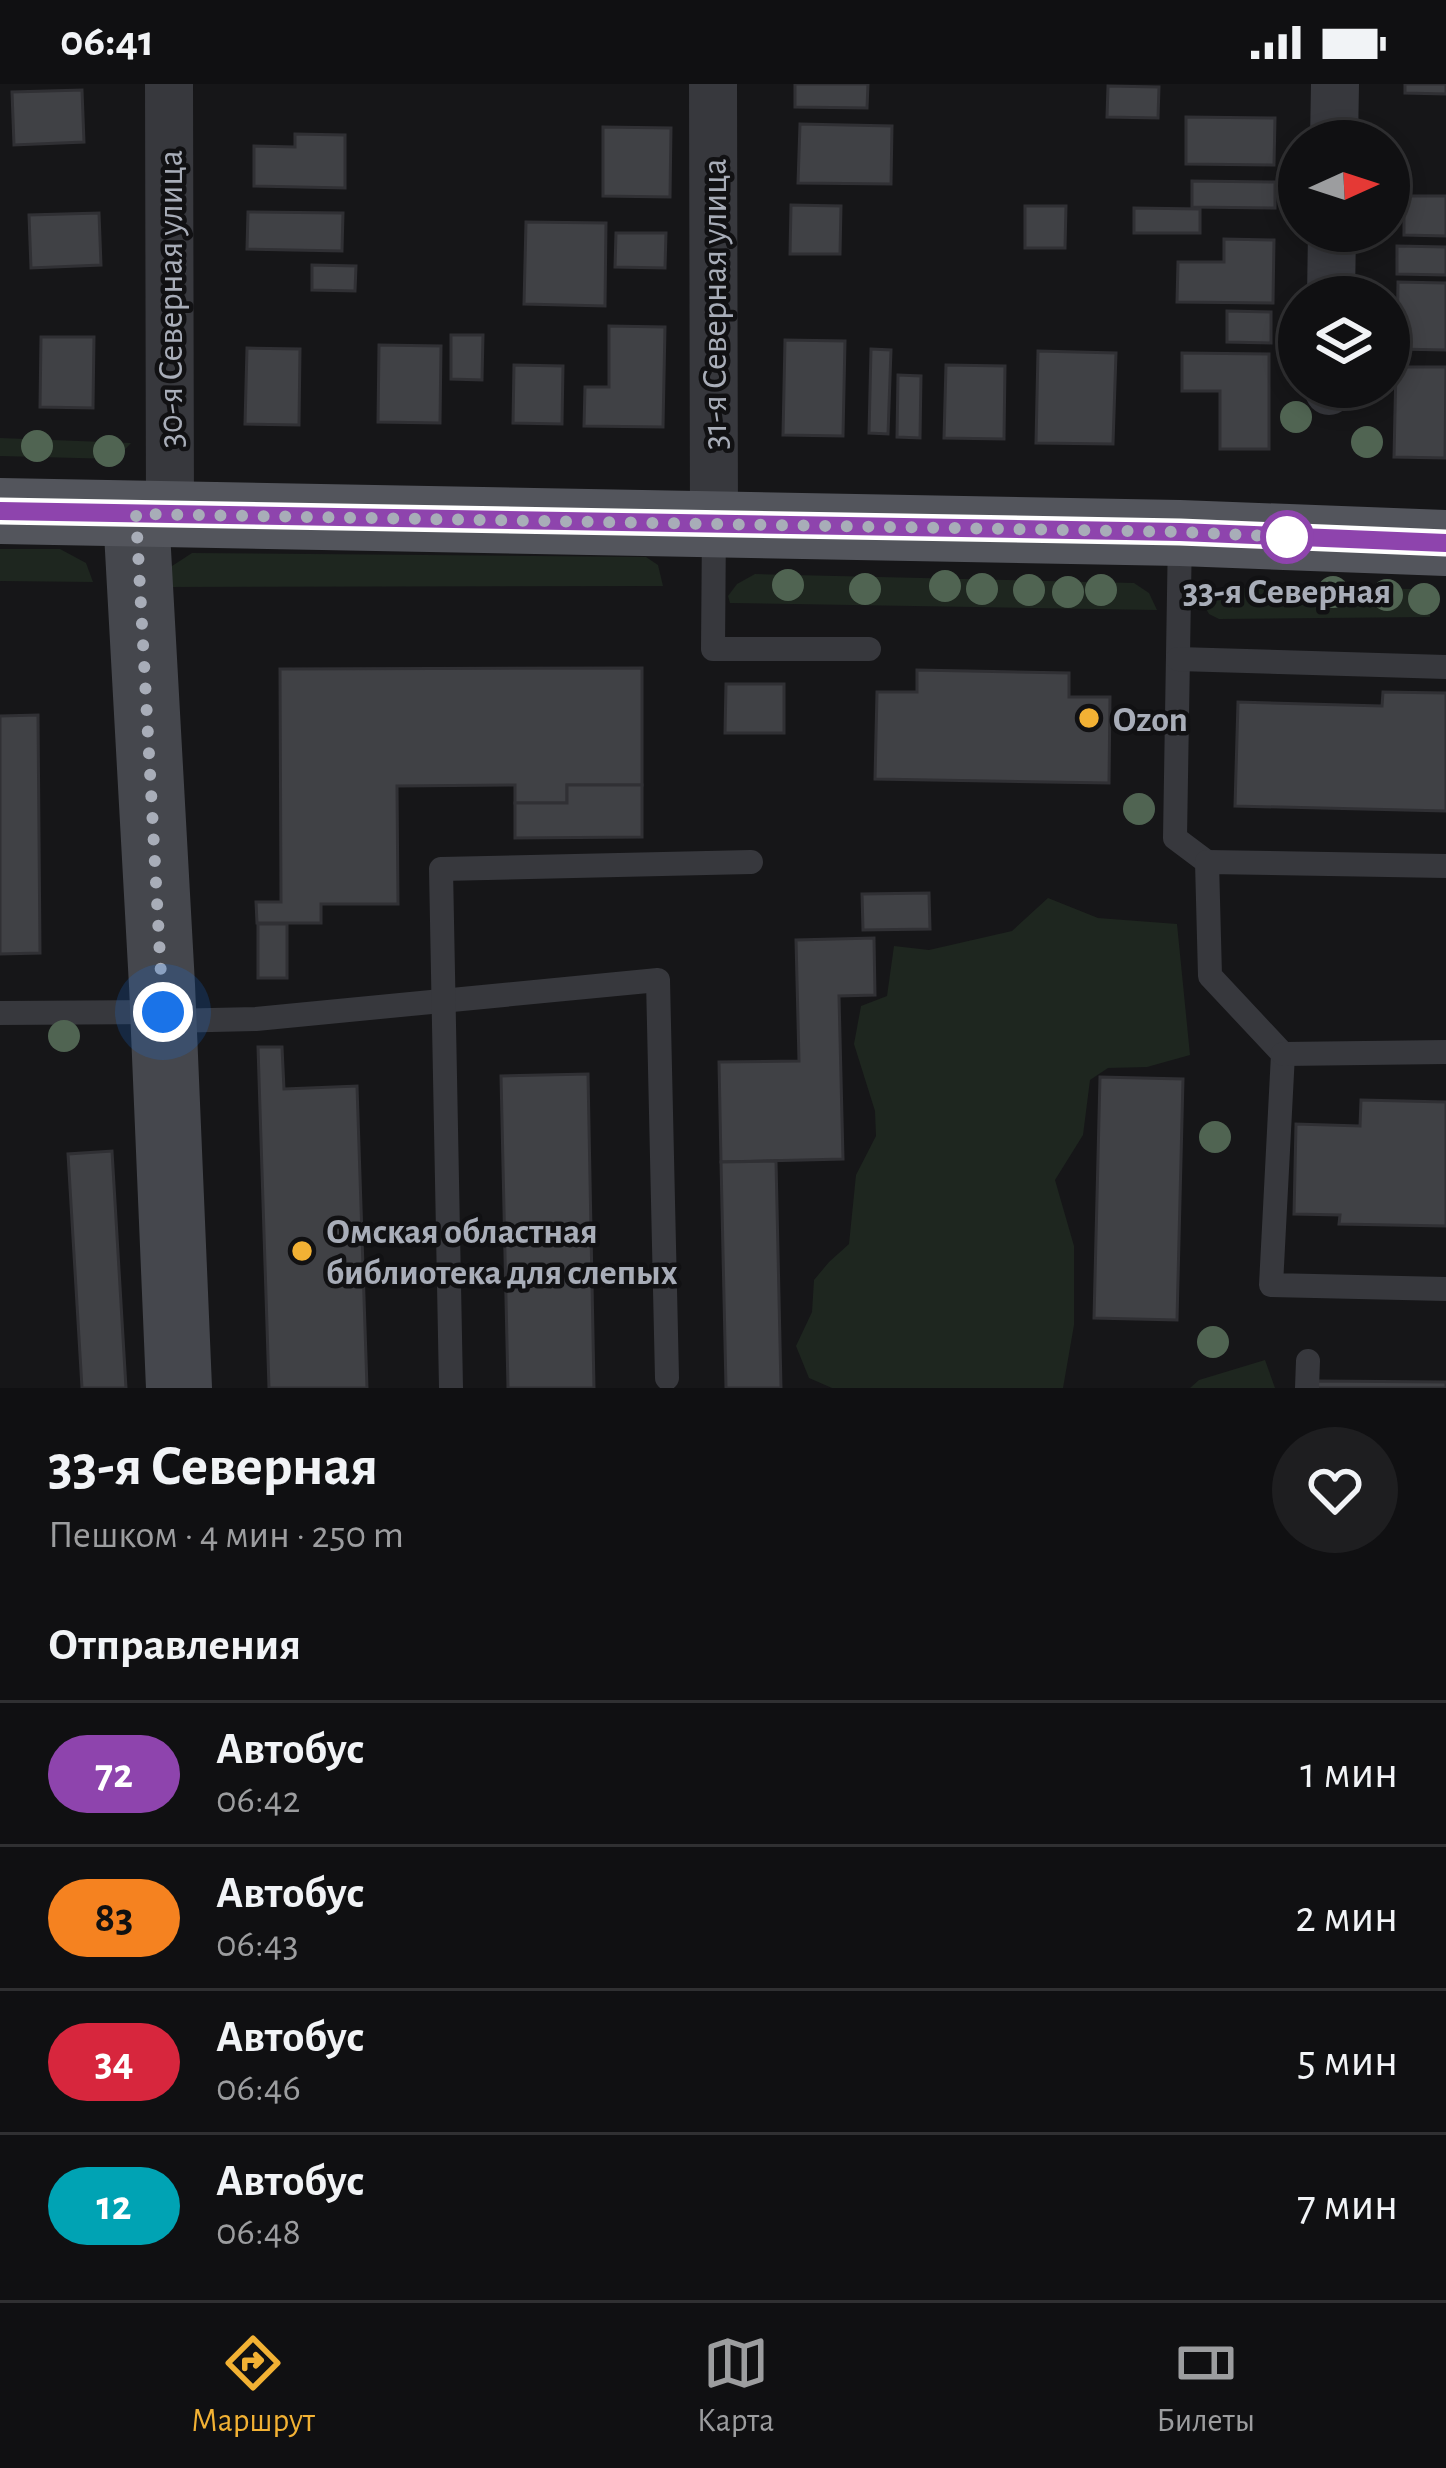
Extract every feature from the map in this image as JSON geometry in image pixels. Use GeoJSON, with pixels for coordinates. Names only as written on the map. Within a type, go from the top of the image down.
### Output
{"type":"FeatureCollection","features":[{"type":"Feature","properties":{"kind":"main road"},"geometry":{"type":"LineString","coordinates":[[0,511],[1180,532],[1446,543]]}},
{"type":"Feature","properties":{"kind":"street","name":"30-я Северная улица"},"geometry":{"type":"LineString","coordinates":[[170,84],[153,514],[163,1017],[179,1388]]}},
{"type":"Feature","properties":{"kind":"street","name":"31-я Северная улица"},"geometry":{"type":"LineString","coordinates":[[713,84],[714,525]]}},
{"type":"Feature","properties":{"kind":"street"},"geometry":{"type":"LineString","coordinates":[[1334,120],[1335,84]]}},
{"type":"Feature","properties":{"kind":"lane"},"geometry":{"type":"LineString","coordinates":[[714,525],[713,649],[868,649]]}},
{"type":"Feature","properties":{"kind":"lane"},"geometry":{"type":"LineString","coordinates":[[1180,532],[1175,838],[1208,862],[1446,866]]}},
{"type":"Feature","properties":{"kind":"lane"},"geometry":{"type":"LineString","coordinates":[[1178,659],[1446,667]]}},
{"type":"Feature","properties":{"kind":"lane"},"geometry":{"type":"LineString","coordinates":[[451,1388],[441,868],[751,862]]}},
{"type":"Feature","properties":{"kind":"lane"},"geometry":{"type":"LineString","coordinates":[[1208,862],[1210,976],[1283,1054],[1271,1285],[1446,1289]]}},
{"type":"Feature","properties":{"kind":"lane"},"geometry":{"type":"LineString","coordinates":[[0,1013],[256,1019],[658,980],[667,1378]]}},
{"type":"Feature","properties":{"kind":"lane"},"geometry":{"type":"LineString","coordinates":[[1283,1054],[1446,1052]]}},
{"type":"Feature","properties":{"kind":"lane"},"geometry":{"type":"LineString","coordinates":[[1307,1361],[1307,1388]]}},
{"type":"Feature","properties":{"kind":"shaded area"},"geometry":{"type":"Polygon","coordinates":[[[0,438],[131,443],[116,459],[0,456],[0,438]]]}},
{"type":"Feature","properties":{"kind":"shaded area"},"geometry":{"type":"Polygon","coordinates":[[[0,549],[60,549],[86,563],[93,582],[0,581],[0,549]]]}},
{"type":"Feature","properties":{"kind":"shaded area"},"geometry":{"type":"Polygon","coordinates":[[[192,553],[646,557],[658,565],[663,586],[165,587],[172,566],[192,553]]]}},
{"type":"Feature","properties":{"kind":"shaded area"},"geometry":{"type":"Polygon","coordinates":[[[755,574],[1134,583],[1149,593],[1157,610],[730,603],[728,596],[737,584],[755,574]]]}},
{"type":"Feature","properties":{"kind":"shaded area"},"geometry":{"type":"Polygon","coordinates":[[[1229,588],[1430,589],[1430,617],[1219,619],[1209,614],[1202,602],[1211,592],[1229,588]]]}},
{"type":"Feature","properties":{"kind":"shaded area"},"geometry":{"type":"Polygon","coordinates":[[[1048,898],[1098,918],[1177,924],[1190,1055],[1147,1067],[1108,1068],[1090,1080],[1083,1135],[1055,1180],[1074,1246],[1074,1325],[1063,1388],[832,1388],[809,1378],[796,1346],[812,1312],[814,1280],[849,1244],[856,1175],[876,1136],[875,1111],[854,1044],[861,1006],[887,996],[894,946],[929,950],[1012,931],[1048,898]]]}},
{"type":"Feature","properties":{"kind":"shaded area"},"geometry":{"type":"Polygon","coordinates":[[[1265,1360],[1275,1388],[1190,1388],[1199,1380],[1265,1360]]]}},
{"type":"Feature","properties":{"kind":"building"},"geometry":{"type":"Polygon","coordinates":[[[795,84],[868,84],[867,108],[795,107],[795,84]]]}},
{"type":"Feature","properties":{"kind":"building"},"geometry":{"type":"Polygon","coordinates":[[[1405,84],[1446,84],[1446,94],[1405,93],[1405,84]]]}},
{"type":"Feature","properties":{"kind":"building"},"geometry":{"type":"Polygon","coordinates":[[[1108,86],[1159,87],[1158,118],[1107,117],[1108,86]]]}},
{"type":"Feature","properties":{"kind":"building"},"geometry":{"type":"Polygon","coordinates":[[[82,90],[84,142],[14,145],[12,92],[82,90]]]}},
{"type":"Feature","properties":{"kind":"building"},"geometry":{"type":"Polygon","coordinates":[[[1186,117],[1275,118],[1274,165],[1186,164],[1186,117]]]}},
{"type":"Feature","properties":{"kind":"building"},"geometry":{"type":"Polygon","coordinates":[[[800,124],[892,126],[891,184],[798,183],[800,124]]]}},
{"type":"Feature","properties":{"kind":"building"},"geometry":{"type":"Polygon","coordinates":[[[603,127],[671,128],[670,197],[603,196],[603,127]]]}},
{"type":"Feature","properties":{"kind":"building"},"geometry":{"type":"Polygon","coordinates":[[[295,134],[345,135],[345,188],[254,186],[254,146],[295,147],[295,134]]]}},
{"type":"Feature","properties":{"kind":"building"},"geometry":{"type":"Polygon","coordinates":[[[1192,181],[1275,182],[1275,208],[1192,207],[1192,181]]]}},
{"type":"Feature","properties":{"kind":"building"},"geometry":{"type":"Polygon","coordinates":[[[1410,196],[1446,196],[1446,236],[1410,235],[1410,196]]]}},
{"type":"Feature","properties":{"kind":"building"},"geometry":{"type":"Polygon","coordinates":[[[791,205],[841,206],[840,254],[790,254],[791,205]]]}},
{"type":"Feature","properties":{"kind":"building"},"geometry":{"type":"Polygon","coordinates":[[[1025,206],[1066,206],[1065,248],[1025,248],[1025,206]]]}},
{"type":"Feature","properties":{"kind":"building"},"geometry":{"type":"Polygon","coordinates":[[[1134,208],[1200,209],[1200,233],[1134,233],[1134,208]]]}},
{"type":"Feature","properties":{"kind":"building"},"geometry":{"type":"Polygon","coordinates":[[[248,212],[343,213],[342,251],[247,249],[248,212]]]}},
{"type":"Feature","properties":{"kind":"building"},"geometry":{"type":"Polygon","coordinates":[[[99,213],[101,265],[31,268],[29,215],[99,213]]]}},
{"type":"Feature","properties":{"kind":"building"},"geometry":{"type":"Polygon","coordinates":[[[526,222],[606,223],[605,306],[524,304],[526,222]]]}},
{"type":"Feature","properties":{"kind":"building"},"geometry":{"type":"Polygon","coordinates":[[[616,233],[666,233],[665,268],[615,267],[616,233]]]}},
{"type":"Feature","properties":{"kind":"building"},"geometry":{"type":"Polygon","coordinates":[[[1224,239],[1274,240],[1273,303],[1177,302],[1178,262],[1224,262],[1224,239]]]}},
{"type":"Feature","properties":{"kind":"building"},"geometry":{"type":"Polygon","coordinates":[[[1410,246],[1446,247],[1446,275],[1397,274],[1397,252],[1410,252],[1410,246]]]}},
{"type":"Feature","properties":{"kind":"building"},"geometry":{"type":"Polygon","coordinates":[[[312,265],[356,266],[355,291],[312,290],[312,265]]]}},
{"type":"Feature","properties":{"kind":"building"},"geometry":{"type":"Polygon","coordinates":[[[1410,282],[1446,283],[1446,350],[1410,349],[1410,282]]]}},
{"type":"Feature","properties":{"kind":"building"},"geometry":{"type":"Polygon","coordinates":[[[1227,311],[1271,312],[1271,343],[1227,342],[1227,311]]]}},
{"type":"Feature","properties":{"kind":"building"},"geometry":{"type":"Polygon","coordinates":[[[609,326],[665,327],[663,427],[584,426],[585,387],[609,387],[609,326]]]}},
{"type":"Feature","properties":{"kind":"building"},"geometry":{"type":"Polygon","coordinates":[[[451,335],[483,335],[482,380],[451,379],[451,335]]]}},
{"type":"Feature","properties":{"kind":"building"},"geometry":{"type":"Polygon","coordinates":[[[41,337],[94,337],[93,408],[40,407],[41,337]]]}},
{"type":"Feature","properties":{"kind":"building"},"geometry":{"type":"Polygon","coordinates":[[[785,340],[845,341],[843,436],[783,435],[785,340]]]}},
{"type":"Feature","properties":{"kind":"building"},"geometry":{"type":"Polygon","coordinates":[[[379,345],[441,346],[440,423],[378,422],[379,345]]]}},
{"type":"Feature","properties":{"kind":"building"},"geometry":{"type":"Polygon","coordinates":[[[247,348],[300,349],[299,425],[245,424],[247,348]]]}},
{"type":"Feature","properties":{"kind":"building"},"geometry":{"type":"Polygon","coordinates":[[[871,349],[891,350],[888,434],[869,433],[871,349]]]}},
{"type":"Feature","properties":{"kind":"building"},"geometry":{"type":"Polygon","coordinates":[[[1038,351],[1116,353],[1113,444],[1036,443],[1038,351]]]}},
{"type":"Feature","properties":{"kind":"building"},"geometry":{"type":"Polygon","coordinates":[[[1182,353],[1269,354],[1269,449],[1220,449],[1220,391],[1182,391],[1182,353]]]}},
{"type":"Feature","properties":{"kind":"building"},"geometry":{"type":"Polygon","coordinates":[[[514,365],[563,366],[562,424],[513,423],[514,365]]]}},
{"type":"Feature","properties":{"kind":"building"},"geometry":{"type":"Polygon","coordinates":[[[946,365],[1005,366],[1004,439],[944,438],[946,365]]]}},
{"type":"Feature","properties":{"kind":"building"},"geometry":{"type":"Polygon","coordinates":[[[1410,367],[1446,367],[1445,458],[1394,457],[1395,408],[1410,408],[1410,367]]]}},
{"type":"Feature","properties":{"kind":"building"},"geometry":{"type":"Polygon","coordinates":[[[898,375],[921,376],[920,438],[897,437],[898,375]]]}},
{"type":"Feature","properties":{"kind":"building"},"geometry":{"type":"Polygon","coordinates":[[[642,668],[642,785],[567,785],[567,803],[515,803],[515,785],[397,786],[398,904],[321,904],[321,923],[257,923],[256,902],[281,902],[280,669],[642,668]]]}},
{"type":"Feature","properties":{"kind":"building"},"geometry":{"type":"Polygon","coordinates":[[[917,670],[1069,673],[1069,697],[1110,697],[1109,783],[875,779],[877,692],[917,692],[917,670]]]}},
{"type":"Feature","properties":{"kind":"building"},"geometry":{"type":"Polygon","coordinates":[[[726,684],[784,684],[784,733],[725,733],[726,684]]]}},
{"type":"Feature","properties":{"kind":"building"},"geometry":{"type":"Polygon","coordinates":[[[1383,692],[1446,693],[1446,811],[1235,806],[1238,702],[1382,706],[1383,692]]]}},
{"type":"Feature","properties":{"kind":"building"},"geometry":{"type":"Polygon","coordinates":[[[38,715],[40,953],[0,954],[0,716],[38,715]]]}},
{"type":"Feature","properties":{"kind":"building"},"geometry":{"type":"Polygon","coordinates":[[[567,785],[642,785],[642,837],[515,838],[515,803],[567,803],[567,785]]]}},
{"type":"Feature","properties":{"kind":"building"},"geometry":{"type":"Polygon","coordinates":[[[929,893],[930,929],[863,930],[862,894],[929,893]]]}},
{"type":"Feature","properties":{"kind":"building"},"geometry":{"type":"Polygon","coordinates":[[[258,924],[287,924],[287,978],[258,978],[258,924]]]}},
{"type":"Feature","properties":{"kind":"building"},"geometry":{"type":"Polygon","coordinates":[[[874,938],[875,995],[839,996],[843,1159],[721,1162],[719,1062],[799,1061],[796,940],[874,938]]]}},
{"type":"Feature","properties":{"kind":"building"},"geometry":{"type":"Polygon","coordinates":[[[258,1047],[282,1047],[284,1089],[357,1086],[367,1388],[269,1388],[258,1047]]]}},
{"type":"Feature","properties":{"kind":"building"},"geometry":{"type":"Polygon","coordinates":[[[588,1074],[594,1388],[508,1388],[501,1076],[588,1074]]]}},
{"type":"Feature","properties":{"kind":"building"},"geometry":{"type":"Polygon","coordinates":[[[1100,1077],[1183,1079],[1177,1320],[1094,1318],[1100,1077]]]}},
{"type":"Feature","properties":{"kind":"building"},"geometry":{"type":"Polygon","coordinates":[[[1361,1100],[1446,1102],[1446,1226],[1339,1224],[1340,1215],[1294,1214],[1296,1124],[1360,1126],[1361,1100]]]}},
{"type":"Feature","properties":{"kind":"building"},"geometry":{"type":"Polygon","coordinates":[[[112,1151],[126,1388],[82,1388],[68,1154],[112,1151]]]}},
{"type":"Feature","properties":{"kind":"building"},"geometry":{"type":"Polygon","coordinates":[[[776,1161],[781,1388],[726,1388],[721,1162],[776,1161]]]}},
{"type":"Feature","properties":{"kind":"building"},"geometry":{"type":"Polygon","coordinates":[[[1317,1381],[1446,1382],[1446,1388],[1317,1388],[1317,1381]]]}},
{"type":"Feature","properties":{"kind":"bus line","name":"72"},"geometry":{"type":"LineString","coordinates":[[0,511],[1180,532],[1446,543]]}},
{"type":"Feature","properties":{"kind":"place","name":"33-я Северная"},"geometry":{"type":"Point","coordinates":[1287,537]}},
{"type":"Feature","properties":{"kind":"place","name":"Ozon"},"geometry":{"type":"Point","coordinates":[1089,718]}},
{"type":"Feature","properties":{"kind":"place","name":"Омская областная библиотека для слепых"},"geometry":{"type":"Point","coordinates":[302,1251]}},
{"type":"Feature","properties":{"kind":"route"},"geometry":{"type":"LineString","coordinates":[[163,1012],[136,514],[1287,537]]}}]}
